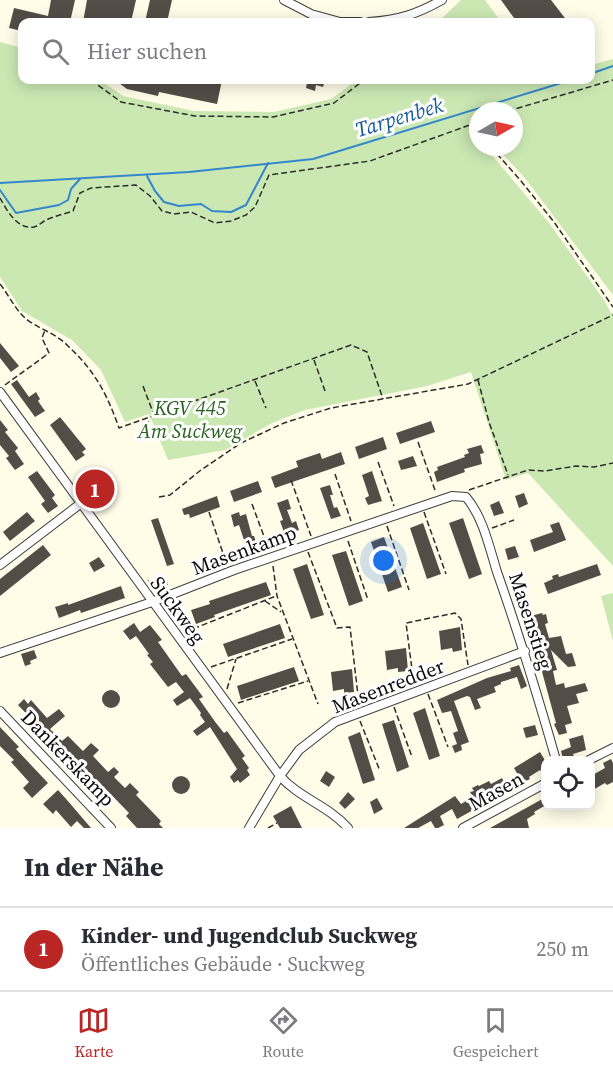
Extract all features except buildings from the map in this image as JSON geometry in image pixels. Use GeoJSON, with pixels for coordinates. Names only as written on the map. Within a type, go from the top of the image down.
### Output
{"type":"FeatureCollection","features":[{"type":"Feature","properties":{"kind":"street"},"geometry":{"type":"LineString","coordinates":[[284,0],[311,14],[326,18]]}},
{"type":"Feature","properties":{"kind":"street"},"geometry":{"type":"LineString","coordinates":[[403,18],[415,15],[442,0]]}},
{"type":"Feature","properties":{"kind":"street","name":"Suckweg"},"geometry":{"type":"LineString","coordinates":[[0,390],[80,504],[287,785],[331,812],[348,828]]}},
{"type":"Feature","properties":{"kind":"street","name":"Masenkamp"},"geometry":{"type":"LineString","coordinates":[[0,653],[152,602],[229,571],[309,544],[452,496],[466,496]]}},
{"type":"Feature","properties":{"kind":"street","name":"Masenstieg"},"geometry":{"type":"LineString","coordinates":[[466,496],[476,508],[525,651],[554,756]]}},
{"type":"Feature","properties":{"kind":"street"},"geometry":{"type":"LineString","coordinates":[[0,565],[80,504]]}},
{"type":"Feature","properties":{"kind":"street","name":"Masenredder"},"geometry":{"type":"LineString","coordinates":[[249,828],[280,776],[305,744],[335,722],[525,651]]}},
{"type":"Feature","properties":{"kind":"street","name":"Dankerskamp"},"geometry":{"type":"LineString","coordinates":[[0,711],[111,828]]}},
{"type":"Feature","properties":{"kind":"street"},"geometry":{"type":"LineString","coordinates":[[595,757],[613,748]]}},
{"type":"Feature","properties":{"kind":"street","name":"Masen"},"geometry":{"type":"LineString","coordinates":[[463,828],[541,786]]}},
{"type":"Feature","properties":{"kind":"path"},"geometry":{"type":"LineString","coordinates":[[523,106],[613,80]]}},
{"type":"Feature","properties":{"kind":"path"},"geometry":{"type":"LineString","coordinates":[[97,84],[122,102],[195,116],[273,117],[334,103],[359,84]]}},
{"type":"Feature","properties":{"kind":"path"},"geometry":{"type":"LineString","coordinates":[[0,198],[6,210],[15,219],[25,226],[34,227],[73,211],[80,193],[90,188],[136,185],[150,196],[162,211],[174,214],[191,212],[215,223],[231,221],[246,215],[255,207],[269,175],[370,161],[469,125]]}},
{"type":"Feature","properties":{"kind":"path"},"geometry":{"type":"LineString","coordinates":[[498,156],[554,222],[613,307]]}},
{"type":"Feature","properties":{"kind":"path"},"geometry":{"type":"LineString","coordinates":[[0,284],[25,318],[67,344],[90,369],[107,396],[119,428],[351,345],[367,352],[383,399]]}},
{"type":"Feature","properties":{"kind":"path"},"geometry":{"type":"LineString","coordinates":[[159,497],[170,495],[208,464],[260,433],[319,411],[442,389],[478,380],[613,315]]}},
{"type":"Feature","properties":{"kind":"path"},"geometry":{"type":"LineString","coordinates":[[0,390],[49,352],[42,338],[46,329]]}},
{"type":"Feature","properties":{"kind":"path"},"geometry":{"type":"LineString","coordinates":[[314,359],[325,391]]}},
{"type":"Feature","properties":{"kind":"path"},"geometry":{"type":"LineString","coordinates":[[255,380],[266,408]]}},
{"type":"Feature","properties":{"kind":"path"},"geometry":{"type":"LineString","coordinates":[[478,380],[489,422],[508,476]]}},
{"type":"Feature","properties":{"kind":"path"},"geometry":{"type":"LineString","coordinates":[[143,386],[154,415]]}},
{"type":"Feature","properties":{"kind":"path"},"geometry":{"type":"LineString","coordinates":[[147,427],[148,418]]}},
{"type":"Feature","properties":{"kind":"path"},"geometry":{"type":"LineString","coordinates":[[418,442],[438,501]]}},
{"type":"Feature","properties":{"kind":"path"},"geometry":{"type":"LineString","coordinates":[[378,462],[396,515]]}},
{"type":"Feature","properties":{"kind":"path"},"geometry":{"type":"LineString","coordinates":[[466,496],[470,489],[528,470],[545,471],[576,466],[594,467],[613,463]]}},
{"type":"Feature","properties":{"kind":"path"},"geometry":{"type":"LineString","coordinates":[[335,474],[354,529]]}},
{"type":"Feature","properties":{"kind":"path"},"geometry":{"type":"LineString","coordinates":[[291,480],[309,544],[337,628],[350,627],[359,713],[380,771]]}},
{"type":"Feature","properties":{"kind":"path"},"geometry":{"type":"LineString","coordinates":[[252,504],[272,557],[277,596],[318,704]]}},
{"type":"Feature","properties":{"kind":"path"},"geometry":{"type":"LineString","coordinates":[[422,506],[446,574]]}},
{"type":"Feature","properties":{"kind":"path"},"geometry":{"type":"LineString","coordinates":[[209,512],[229,571]]}},
{"type":"Feature","properties":{"kind":"path"},"geometry":{"type":"LineString","coordinates":[[384,519],[409,590]]}},
{"type":"Feature","properties":{"kind":"path"},"geometry":{"type":"LineString","coordinates":[[484,532],[514,520]]}},
{"type":"Feature","properties":{"kind":"path"},"geometry":{"type":"LineString","coordinates":[[345,532],[368,600]]}},
{"type":"Feature","properties":{"kind":"path"},"geometry":{"type":"LineString","coordinates":[[135,579],[168,584]]}},
{"type":"Feature","properties":{"kind":"path"},"geometry":{"type":"LineString","coordinates":[[176,635],[277,596]]}},
{"type":"Feature","properties":{"kind":"path"},"geometry":{"type":"LineString","coordinates":[[264,601],[283,613]]}},
{"type":"Feature","properties":{"kind":"path"},"geometry":{"type":"LineString","coordinates":[[415,692],[406,623],[455,612],[461,619],[469,672]]}},
{"type":"Feature","properties":{"kind":"path"},"geometry":{"type":"LineString","coordinates":[[202,670],[293,639]]}},
{"type":"Feature","properties":{"kind":"path"},"geometry":{"type":"LineString","coordinates":[[236,658],[226,703],[309,681]]}},
{"type":"Feature","properties":{"kind":"path"},"geometry":{"type":"LineString","coordinates":[[426,688],[448,747]]}},
{"type":"Feature","properties":{"kind":"path"},"geometry":{"type":"LineString","coordinates":[[391,701],[412,757]]}},
{"type":"Feature","properties":{"kind":"path"},"geometry":{"type":"LineString","coordinates":[[269,828],[277,823]]}},
{"type":"Feature","properties":{"kind":"green space"},"geometry":{"type":"Polygon","coordinates":[[[461,0],[485,0],[498,18],[442,18],[461,0]]]}},
{"type":"Feature","properties":{"kind":"green space","name":"KGV 445 Am Suckweg"},"geometry":{"type":"Polygon","coordinates":[[[0,42],[18,47],[18,84],[106,84],[123,96],[194,111],[274,112],[331,99],[352,84],[595,84],[595,64],[613,59],[613,295],[525,178],[504,156],[523,156],[523,102],[469,102],[469,156],[493,156],[549,223],[613,313],[613,566],[528,473],[506,480],[471,372],[427,386],[305,410],[272,423],[225,450],[168,460],[149,414],[125,422],[101,370],[72,340],[22,311],[0,277],[0,42]]]}},
{"type":"Feature","properties":{"kind":"green space"},"geometry":{"type":"Polygon","coordinates":[[[613,593],[613,641],[601,596],[613,593]]]}},
{"type":"Feature","properties":{"kind":"waterway","name":"Tarpenbek"},"geometry":{"type":"LineString","coordinates":[[595,72],[613,66]]}},
{"type":"Feature","properties":{"kind":"waterway","name":"Tarpenbek"},"geometry":{"type":"LineString","coordinates":[[0,183],[189,172],[313,159],[558,84]]}},
{"type":"Feature","properties":{"kind":"waterway","name":"Tarpenbek"},"geometry":{"type":"LineString","coordinates":[[147,176],[164,202],[179,206],[201,204],[212,211],[231,212],[246,205],[268,163]]}},
{"type":"Feature","properties":{"kind":"waterway","name":"Tarpenbek"},"geometry":{"type":"LineString","coordinates":[[0,190],[16,213],[59,205],[68,200],[71,189],[80,179]]}},
{"type":"Feature","properties":{"kind":"place","name":"Kinder- und Jugendclub Suckweg"},"geometry":{"type":"Point","coordinates":[95,489]}}]}
